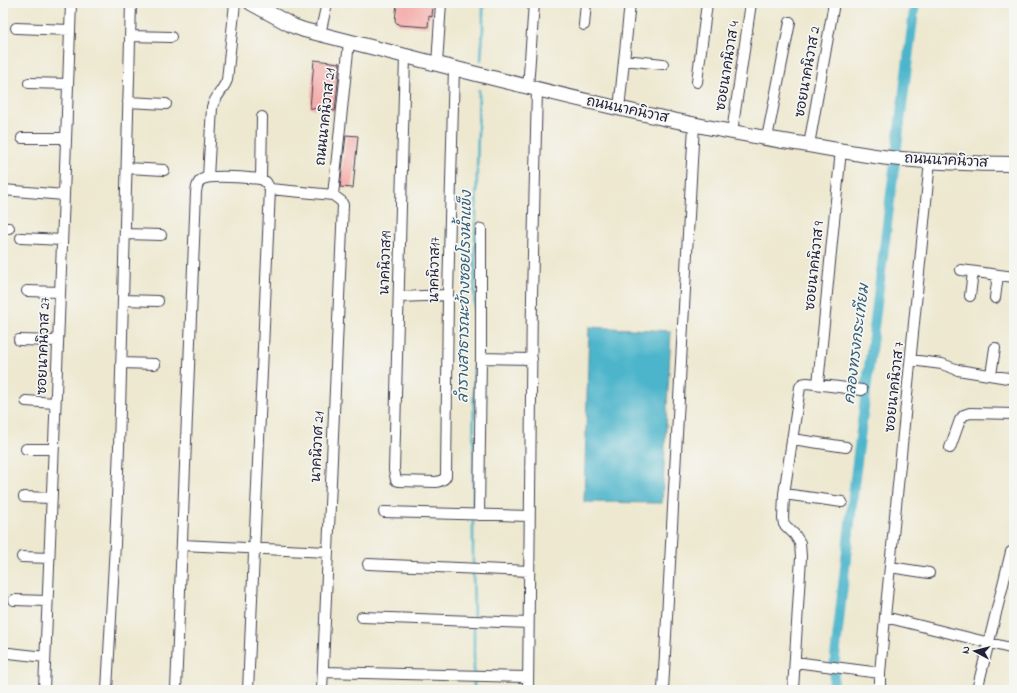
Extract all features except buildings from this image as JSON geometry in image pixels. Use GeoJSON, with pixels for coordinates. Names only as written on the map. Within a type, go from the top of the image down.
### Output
{"type":"FeatureCollection","features":[{"type":"Feature","properties":{"kind":"main road","name":"ถนนนาคนิวาส"},"geometry":{"type":"LineString","coordinates":[[251,3],[293,26],[348,42],[533,89],[694,125],[895,158],[978,164],[1014,164]]}},
{"type":"Feature","properties":{"kind":"street","name":"ซอยนาคนิวาส 27"},"geometry":{"type":"LineString","coordinates":[[44,690],[71,3]]}},
{"type":"Feature","properties":{"kind":"street"},"geometry":{"type":"LineString","coordinates":[[107,690],[115,544],[127,168],[130,3]]}},
{"type":"Feature","properties":{"kind":"street"},"geometry":{"type":"LineString","coordinates":[[208,177],[212,107],[214,100],[228,80],[235,3]]}},
{"type":"Feature","properties":{"kind":"street"},"geometry":{"type":"LineString","coordinates":[[320,34],[327,3]]}},
{"type":"Feature","properties":{"kind":"street"},"geometry":{"type":"LineString","coordinates":[[437,64],[441,3]]}},
{"type":"Feature","properties":{"kind":"street"},"geometry":{"type":"LineString","coordinates":[[528,690],[534,3]]}},
{"type":"Feature","properties":{"kind":"street"},"geometry":{"type":"LineString","coordinates":[[584,25],[586,3]]}},
{"type":"Feature","properties":{"kind":"street"},"geometry":{"type":"LineString","coordinates":[[619,109],[630,3]]}},
{"type":"Feature","properties":{"kind":"street"},"geometry":{"type":"LineString","coordinates":[[697,82],[707,3]]}},
{"type":"Feature","properties":{"kind":"street","name":"ซอยนาคนิวาส 4"},"geometry":{"type":"LineString","coordinates":[[732,132],[751,3]]}},
{"type":"Feature","properties":{"kind":"street","name":"ซอยนาคนิวาส 2"},"geometry":{"type":"LineString","coordinates":[[809,145],[834,3]]}},
{"type":"Feature","properties":{"kind":"street"},"geometry":{"type":"LineString","coordinates":[[767,138],[790,22]]}},
{"type":"Feature","properties":{"kind":"street"},"geometry":{"type":"LineString","coordinates":[[16,28],[70,30]]}},
{"type":"Feature","properties":{"kind":"street"},"geometry":{"type":"LineString","coordinates":[[130,36],[171,38]]}},
{"type":"Feature","properties":{"kind":"street","name":"ถนนนาคนิวาส 21"},"geometry":{"type":"LineString","coordinates":[[333,195],[348,42]]}},
{"type":"Feature","properties":{"kind":"street","name":"นาคนิวาส19"},"geometry":{"type":"LineString","coordinates":[[394,470],[405,56]]}},
{"type":"Feature","properties":{"kind":"street"},"geometry":{"type":"LineString","coordinates":[[624,60],[663,64]]}},
{"type":"Feature","properties":{"kind":"street","name":"นาคนิวาส17"},"geometry":{"type":"LineString","coordinates":[[394,470],[396,480],[399,481],[436,482],[444,479],[446,472],[448,295],[454,68]]}},
{"type":"Feature","properties":{"kind":"street"},"geometry":{"type":"LineString","coordinates":[[29,83],[68,84]]}},
{"type":"Feature","properties":{"kind":"street"},"geometry":{"type":"LineString","coordinates":[[128,102],[166,104]]}},
{"type":"Feature","properties":{"kind":"street"},"geometry":{"type":"LineString","coordinates":[[261,179],[262,117]]}},
{"type":"Feature","properties":{"kind":"street"},"geometry":{"type":"LineString","coordinates":[[663,690],[694,125]]}},
{"type":"Feature","properties":{"kind":"street"},"geometry":{"type":"LineString","coordinates":[[22,138],[66,138]]}},
{"type":"Feature","properties":{"kind":"street","name":"ซอยนาคนิวาส 9"},"geometry":{"type":"LineString","coordinates":[[818,384],[841,150]]}},
{"type":"Feature","properties":{"kind":"street","name":"ซอยนาคนิวาส 7"},"geometry":{"type":"LineString","coordinates":[[880,690],[885,617],[930,160]]}},
{"type":"Feature","properties":{"kind":"street"},"geometry":{"type":"LineString","coordinates":[[127,168],[164,170]]}},
{"type":"Feature","properties":{"kind":"street"},"geometry":{"type":"LineString","coordinates":[[176,690],[196,192],[197,184],[200,180],[208,177],[261,179],[266,182],[270,189],[248,690]]}},
{"type":"Feature","properties":{"kind":"street"},"geometry":{"type":"LineString","coordinates":[[270,189],[333,195]]}},
{"type":"Feature","properties":{"kind":"street"},"geometry":{"type":"LineString","coordinates":[[3,190],[64,196]]}},
{"type":"Feature","properties":{"kind":"street","name":"นาคนิวาศ 21"},"geometry":{"type":"LineString","coordinates":[[322,690],[343,205],[341,201],[333,195]]}},
{"type":"Feature","properties":{"kind":"street"},"geometry":{"type":"LineString","coordinates":[[479,515],[482,358],[481,229]]}},
{"type":"Feature","properties":{"kind":"street"},"geometry":{"type":"LineString","coordinates":[[125,234],[161,235]]}},
{"type":"Feature","properties":{"kind":"street"},"geometry":{"type":"LineString","coordinates":[[21,238],[62,240]]}},
{"type":"Feature","properties":{"kind":"street"},"geometry":{"type":"LineString","coordinates":[[961,270],[1014,277]]}},
{"type":"Feature","properties":{"kind":"street"},"geometry":{"type":"LineString","coordinates":[[970,296],[973,272]]}},
{"type":"Feature","properties":{"kind":"street"},"geometry":{"type":"LineString","coordinates":[[995,298],[998,275]]}},
{"type":"Feature","properties":{"kind":"street"},"geometry":{"type":"LineString","coordinates":[[27,291],[60,292]]}},
{"type":"Feature","properties":{"kind":"street"},"geometry":{"type":"LineString","coordinates":[[399,296],[448,295]]}},
{"type":"Feature","properties":{"kind":"street"},"geometry":{"type":"LineString","coordinates":[[123,300],[158,301]]}},
{"type":"Feature","properties":{"kind":"street"},"geometry":{"type":"LineString","coordinates":[[20,340],[58,341]]}},
{"type":"Feature","properties":{"kind":"street"},"geometry":{"type":"LineString","coordinates":[[991,375],[995,348]]}},
{"type":"Feature","properties":{"kind":"street"},"geometry":{"type":"LineString","coordinates":[[482,358],[532,359]]}},
{"type":"Feature","properties":{"kind":"street"},"geometry":{"type":"LineString","coordinates":[[911,360],[942,364],[958,370],[1014,379]]}},
{"type":"Feature","properties":{"kind":"street"},"geometry":{"type":"LineString","coordinates":[[121,363],[155,364]]}},
{"type":"Feature","properties":{"kind":"street"},"geometry":{"type":"LineString","coordinates":[[793,690],[801,557],[800,543],[795,535],[784,524],[784,494],[800,387],[802,384],[807,383],[862,390]]}},
{"type":"Feature","properties":{"kind":"street"},"geometry":{"type":"LineString","coordinates":[[26,401],[55,403]]}},
{"type":"Feature","properties":{"kind":"street"},"geometry":{"type":"LineString","coordinates":[[950,448],[960,420],[964,415],[970,413],[1014,414]]}},
{"type":"Feature","properties":{"kind":"street"},"geometry":{"type":"LineString","coordinates":[[792,440],[846,447]]}},
{"type":"Feature","properties":{"kind":"street"},"geometry":{"type":"LineString","coordinates":[[26,449],[53,449]]}},
{"type":"Feature","properties":{"kind":"street"},"geometry":{"type":"LineString","coordinates":[[784,494],[842,502]]}},
{"type":"Feature","properties":{"kind":"street"},"geometry":{"type":"LineString","coordinates":[[24,497],[51,498]]}},
{"type":"Feature","properties":{"kind":"street"},"geometry":{"type":"LineString","coordinates":[[384,512],[529,516]]}},
{"type":"Feature","properties":{"kind":"street"},"geometry":{"type":"LineString","coordinates":[[182,545],[255,550],[327,552]]}},
{"type":"Feature","properties":{"kind":"street"},"geometry":{"type":"LineString","coordinates":[[977,690],[1011,552]]}},
{"type":"Feature","properties":{"kind":"street"},"geometry":{"type":"LineString","coordinates":[[22,557],[49,558]]}},
{"type":"Feature","properties":{"kind":"street"},"geometry":{"type":"LineString","coordinates":[[368,564],[529,571]]}},
{"type":"Feature","properties":{"kind":"street"},"geometry":{"type":"LineString","coordinates":[[890,567],[929,573]]}},
{"type":"Feature","properties":{"kind":"street"},"geometry":{"type":"LineString","coordinates":[[14,600],[47,601]]}},
{"type":"Feature","properties":{"kind":"street"},"geometry":{"type":"LineString","coordinates":[[362,617],[528,623]]}},
{"type":"Feature","properties":{"kind":"street"},"geometry":{"type":"LineString","coordinates":[[885,617],[1014,649]]}},
{"type":"Feature","properties":{"kind":"street"},"geometry":{"type":"LineString","coordinates":[[9,653],[45,656]]}},
{"type":"Feature","properties":{"kind":"street"},"geometry":{"type":"LineString","coordinates":[[795,662],[880,673]]}},
{"type":"Feature","properties":{"kind":"street"},"geometry":{"type":"LineString","coordinates":[[323,672],[528,677]]}},
{"type":"Feature","properties":{"kind":"water"},"geometry":{"type":"Polygon","coordinates":[[[589,327],[671,331],[662,503],[584,502],[589,327]]]}},
{"type":"Feature","properties":{"kind":"waterway","name":"ลำรางสาธารณะข้างซอยโรงน้ำแข็ง"},"geometry":{"type":"LineString","coordinates":[[481,60],[483,3]]}},
{"type":"Feature","properties":{"kind":"waterway","name":"คลองทรงกระเทียม"},"geometry":{"type":"LineString","coordinates":[[833,690],[835,657],[855,478],[915,3]]}},
{"type":"Feature","properties":{"kind":"waterway","name":"ลำรางสาธารณะข้างซอยโรงน้ำแข็ง"},"geometry":{"type":"LineString","coordinates":[[473,504],[475,256],[479,90]]}},
{"type":"Feature","properties":{"kind":"waterway","name":"ลำรางสาธารณะข้างซอยโรงน้ำแข็ง"},"geometry":{"type":"LineString","coordinates":[[473,520],[473,565]]}},
{"type":"Feature","properties":{"kind":"waterway","name":"ลำรางสาธารณะข้างซอยโรงน้ำแข็ง"},"geometry":{"type":"LineString","coordinates":[[473,570],[474,619]]}},
{"type":"Feature","properties":{"kind":"waterway","name":"ลำรางสาธารณะข้างซอยโรงน้ำแข็ง"},"geometry":{"type":"LineString","coordinates":[[474,624],[474,673]]}},
{"type":"Feature","properties":{"kind":"waterway","name":"ลำรางสาธารณะข้างซอยโรงน้ำแข็ง"},"geometry":{"type":"LineString","coordinates":[[474,678],[474,690]]}}]}
